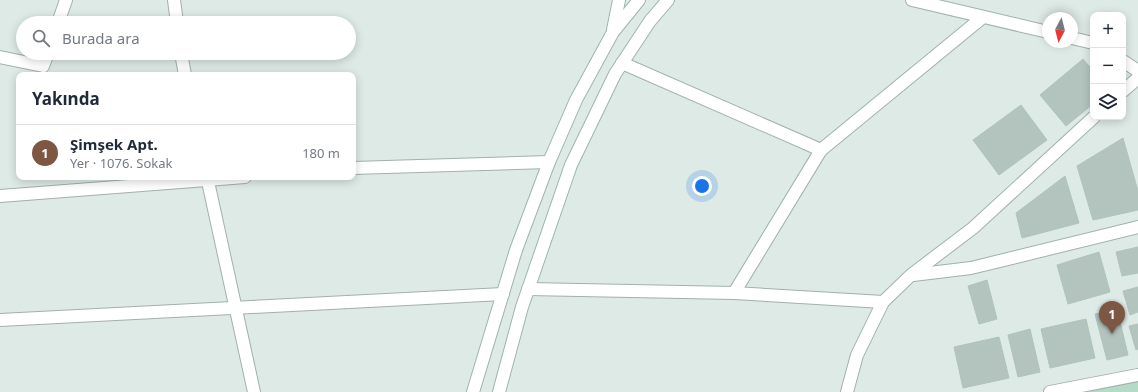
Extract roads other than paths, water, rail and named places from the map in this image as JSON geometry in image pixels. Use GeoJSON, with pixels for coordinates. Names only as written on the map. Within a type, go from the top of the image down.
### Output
{"type":"FeatureCollection","features":[{"type":"Feature","properties":{"kind":"street"},"geometry":{"type":"LineString","coordinates":[[60,16],[66,0]]}},
{"type":"Feature","properties":{"kind":"street"},"geometry":{"type":"LineString","coordinates":[[174,0],[176,16]]}},
{"type":"Feature","properties":{"kind":"street"},"geometry":{"type":"LineString","coordinates":[[613,32],[619,0]]}},
{"type":"Feature","properties":{"kind":"street"},"geometry":{"type":"LineString","coordinates":[[473,392],[516,250],[549,162],[576,100],[613,32],[639,0]]}},
{"type":"Feature","properties":{"kind":"street"},"geometry":{"type":"LineString","coordinates":[[499,392],[528,289],[570,165],[615,74],[650,21],[668,0]]}},
{"type":"Feature","properties":{"kind":"street"},"geometry":{"type":"LineString","coordinates":[[912,0],[1042,31]]}},
{"type":"Feature","properties":{"kind":"street"},"geometry":{"type":"LineString","coordinates":[[734,293],[821,150],[983,17]]}},
{"type":"Feature","properties":{"kind":"street"},"geometry":{"type":"LineString","coordinates":[[1078,40],[1090,43]]}},
{"type":"Feature","properties":{"kind":"street"},"geometry":{"type":"LineString","coordinates":[[0,57],[43,66],[45,60]]}},
{"type":"Feature","properties":{"kind":"street"},"geometry":{"type":"LineString","coordinates":[[182,60],[184,72]]}},
{"type":"Feature","properties":{"kind":"street"},"geometry":{"type":"LineString","coordinates":[[622,63],[821,150]]}},
{"type":"Feature","properties":{"kind":"street"},"geometry":{"type":"LineString","coordinates":[[1126,64],[1138,71]]}},
{"type":"Feature","properties":{"kind":"street"},"geometry":{"type":"LineString","coordinates":[[1126,88],[1138,78]]}},
{"type":"Feature","properties":{"kind":"street"},"geometry":{"type":"LineString","coordinates":[[847,392],[857,355],[883,302],[911,275],[973,228],[1091,120]]}},
{"type":"Feature","properties":{"kind":"street"},"geometry":{"type":"LineString","coordinates":[[356,168],[549,162]]}},
{"type":"Feature","properties":{"kind":"street"},"geometry":{"type":"LineString","coordinates":[[0,196],[195,180]]}},
{"type":"Feature","properties":{"kind":"street"},"geometry":{"type":"LineString","coordinates":[[207,180],[254,392]]}},
{"type":"Feature","properties":{"kind":"street"},"geometry":{"type":"LineString","coordinates":[[911,275],[971,268],[1138,227]]}},
{"type":"Feature","properties":{"kind":"street"},"geometry":{"type":"LineString","coordinates":[[528,289],[734,293],[883,302]]}},
{"type":"Feature","properties":{"kind":"street"},"geometry":{"type":"LineString","coordinates":[[0,320],[236,309],[502,294]]}},
{"type":"Feature","properties":{"kind":"street"},"geometry":{"type":"LineString","coordinates":[[1050,392],[1138,375]]}},
{"type":"Feature","properties":{"kind":"place","name":"Şimşek Apt."},"geometry":{"type":"Point","coordinates":[1112,334]}}]}
